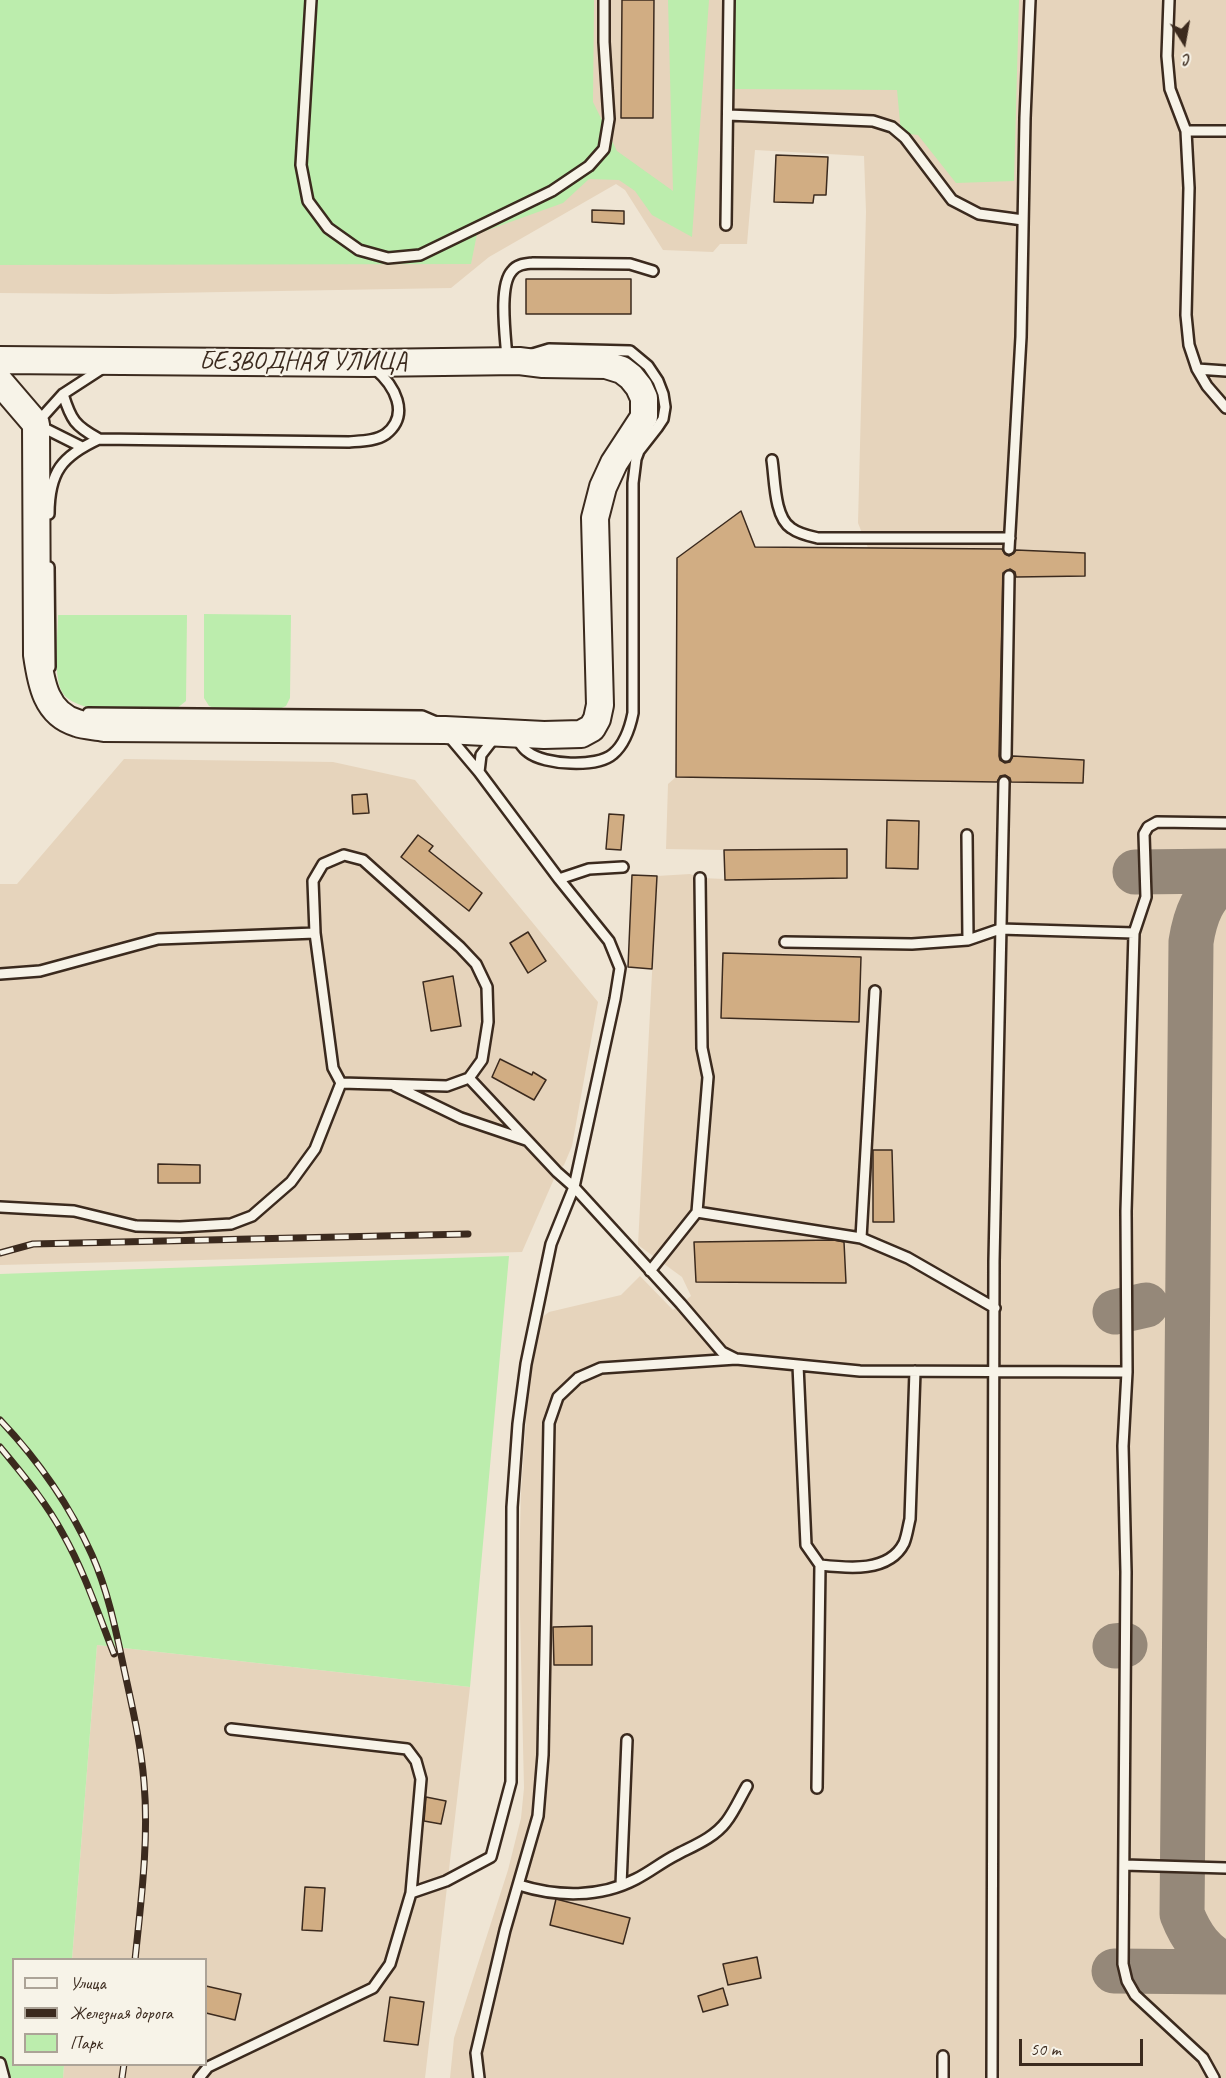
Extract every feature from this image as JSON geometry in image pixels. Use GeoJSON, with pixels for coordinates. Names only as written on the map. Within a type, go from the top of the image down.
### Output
{"type":"FeatureCollection","features":[{"type":"Feature","properties":{"kind":"main road","name":"БЕЗВОДНАЯ УЛИЦА"},"geometry":{"type":"LineString","coordinates":[[0,360],[367,363],[513,361],[606,365],[622,370],[639,387],[645,407],[644,417],[614,463],[603,487],[595,519],[600,669],[600,705],[597,719],[592,728],[581,734],[505,733]]}},
{"type":"Feature","properties":{"kind":"main road"},"geometry":{"type":"LineString","coordinates":[[0,382],[36,424],[38,655],[40,679],[47,699],[60,715],[77,723],[105,728],[445,730],[505,733]]}},
{"type":"Feature","properties":{"kind":"lane"},"geometry":{"type":"LineString","coordinates":[[311,0],[301,165],[308,201],[328,228],[359,250],[388,258],[420,255],[552,191],[589,166],[604,149],[609,119],[604,0]]}},
{"type":"Feature","properties":{"kind":"lane"},"geometry":{"type":"LineString","coordinates":[[726,225],[729,0]]}},
{"type":"Feature","properties":{"kind":"lane"},"geometry":{"type":"LineString","coordinates":[[1009,549],[1021,338],[1025,118],[1030,0]]}},
{"type":"Feature","properties":{"kind":"lane"},"geometry":{"type":"LineString","coordinates":[[1169,0],[1167,56],[1170,89],[1186,131],[1189,188],[1186,315],[1189,345],[1197,369],[1207,386],[1226,408]]}},
{"type":"Feature","properties":{"kind":"lane"},"geometry":{"type":"LineString","coordinates":[[728,115],[873,121],[892,127],[905,138],[952,200],[979,214],[1023,220]]}},
{"type":"Feature","properties":{"kind":"lane"},"geometry":{"type":"LineString","coordinates":[[1186,131],[1226,131]]}},
{"type":"Feature","properties":{"kind":"lane"},"geometry":{"type":"LineString","coordinates":[[480,772],[481,755],[505,733],[528,753],[548,762],[595,762],[611,756],[625,738],[633,713],[634,471],[639,451],[663,419],[665,407],[658,381],[648,366],[630,351],[549,349],[532,352],[513,361],[505,295],[507,279],[519,265],[533,263],[630,264],[653,271]]}},
{"type":"Feature","properties":{"kind":"lane"},"geometry":{"type":"LineString","coordinates":[[82,447],[36,424],[63,394],[114,361]]}},
{"type":"Feature","properties":{"kind":"lane"},"geometry":{"type":"LineString","coordinates":[[49,528],[51,485],[60,466],[70,454],[99,439],[302,442],[370,440],[385,435],[393,426],[398,413],[398,405],[394,390],[386,378],[367,363]]}},
{"type":"Feature","properties":{"kind":"lane"},"geometry":{"type":"LineString","coordinates":[[1197,369],[1226,371]]}},
{"type":"Feature","properties":{"kind":"lane"},"geometry":{"type":"LineString","coordinates":[[63,394],[74,422],[82,430],[99,439]]}},
{"type":"Feature","properties":{"kind":"lane"},"geometry":{"type":"LineString","coordinates":[[772,460],[778,511],[789,527],[802,534],[818,538],[1010,538]]}},
{"type":"Feature","properties":{"kind":"lane"},"geometry":{"type":"LineString","coordinates":[[49,562],[52,674]]}},
{"type":"Feature","properties":{"kind":"lane"},"geometry":{"type":"LineString","coordinates":[[1006,756],[1009,576]]}},
{"type":"Feature","properties":{"kind":"lane"},"geometry":{"type":"LineString","coordinates":[[76,710],[94,714],[422,716],[432,719],[445,730],[480,772],[559,879],[609,941],[620,968],[574,1187],[551,1244],[526,1364],[518,1424],[512,1507],[511,1782],[490,1857],[446,1881],[411,1893]]}},
{"type":"Feature","properties":{"kind":"lane"},"geometry":{"type":"LineString","coordinates":[[992,2078],[995,1308],[1004,782]]}},
{"type":"Feature","properties":{"kind":"lane"},"geometry":{"type":"LineString","coordinates":[[1214,2078],[1203,2058],[1135,1995],[1127,1981],[1123,1964],[1126,1572],[1123,1446],[1127,1372],[1126,1205],[1134,933],[1146,897],[1144,834],[1148,827],[1157,822],[1226,823]]}},
{"type":"Feature","properties":{"kind":"lane"},"geometry":{"type":"LineString","coordinates":[[967,834],[968,940]]}},
{"type":"Feature","properties":{"kind":"lane"},"geometry":{"type":"LineString","coordinates":[[0,1207],[74,1211],[136,1226],[180,1227],[231,1224],[252,1216],[291,1182],[315,1149],[341,1083],[333,1068],[315,933],[313,881],[323,864],[344,855],[363,860],[476,964],[487,987],[488,1022],[482,1060],[469,1078],[447,1086],[341,1083]]}},
{"type":"Feature","properties":{"kind":"lane"},"geometry":{"type":"LineString","coordinates":[[559,879],[589,869],[623,867]]}},
{"type":"Feature","properties":{"kind":"lane"},"geometry":{"type":"LineString","coordinates":[[651,1271],[697,1212],[708,1077],[702,1048],[700,878]]}},
{"type":"Feature","properties":{"kind":"lane"},"geometry":{"type":"LineString","coordinates":[[785,942],[912,944],[968,940],[1000,929],[1134,933]]}},
{"type":"Feature","properties":{"kind":"lane"},"geometry":{"type":"LineString","coordinates":[[0,974],[40,971],[158,939],[315,933]]}},
{"type":"Feature","properties":{"kind":"lane"},"geometry":{"type":"LineString","coordinates":[[861,1238],[875,991]]}},
{"type":"Feature","properties":{"kind":"lane"},"geometry":{"type":"LineString","coordinates":[[469,1078],[574,1187],[722,1352],[736,1359]]}},
{"type":"Feature","properties":{"kind":"lane"},"geometry":{"type":"LineString","coordinates":[[392,1085],[461,1118],[528,1141]]}},
{"type":"Feature","properties":{"kind":"lane"},"geometry":{"type":"LineString","coordinates":[[697,1212],[861,1238],[908,1258],[995,1308]]}},
{"type":"Feature","properties":{"kind":"lane"},"geometry":{"type":"LineString","coordinates":[[479,2078],[476,2053],[505,1930],[538,1816],[543,1755],[549,1423],[558,1397],[578,1378],[601,1368],[736,1359],[860,1371],[1127,1372]]}},
{"type":"Feature","properties":{"kind":"lane"},"geometry":{"type":"LineString","coordinates":[[798,1365],[806,1545],[820,1565],[817,1788]]}},
{"type":"Feature","properties":{"kind":"lane"},"geometry":{"type":"LineString","coordinates":[[820,1565],[856,1568],[882,1562],[895,1555],[904,1543],[910,1519],[915,1371]]}},
{"type":"Feature","properties":{"kind":"lane"},"geometry":{"type":"LineString","coordinates":[[199,2078],[208,2067],[373,1988],[390,1965],[411,1893],[421,1779],[416,1761],[406,1749],[231,1729]]}},
{"type":"Feature","properties":{"kind":"lane"},"geometry":{"type":"LineString","coordinates":[[621,1885],[627,1740]]}},
{"type":"Feature","properties":{"kind":"lane"},"geometry":{"type":"LineString","coordinates":[[519,1885],[577,1894],[606,1891],[635,1879],[712,1836],[726,1823],[747,1786]]}},
{"type":"Feature","properties":{"kind":"lane"},"geometry":{"type":"LineString","coordinates":[[1124,1865],[1226,1868]]}},
{"type":"Feature","properties":{"kind":"lane"},"geometry":{"type":"LineString","coordinates":[[943,2056],[944,2078]]}},
{"type":"Feature","properties":{"kind":"lane"},"geometry":{"type":"LineString","coordinates":[[0,2063],[4,2078]]}},
{"type":"Feature","properties":{"kind":"shaded area"},"geometry":{"type":"Polygon","coordinates":[[[0,0],[1226,0],[1226,2078],[450,2078],[454,2038],[508,1870],[521,1818],[524,1788],[519,1571],[521,1491],[528,1394],[541,1318],[549,1312],[621,1295],[640,1276],[673,1310],[691,1296],[682,1277],[638,1245],[657,876],[690,874],[700,878],[725,879],[724,850],[666,849],[668,784],[676,777],[677,558],[741,511],[756,547],[868,548],[858,523],[866,212],[864,156],[755,150],[747,244],[720,244],[713,252],[663,250],[625,190],[616,184],[489,257],[451,288],[110,294],[0,293],[0,0]]]}},
{"type":"Feature","properties":{"kind":"shaded area"},"geometry":{"type":"Polygon","coordinates":[[[124,759],[333,762],[415,780],[598,1002],[572,1146],[564,1165],[557,1172],[522,1252],[0,1265],[0,884],[17,884],[124,759]]]}},
{"type":"Feature","properties":{"kind":"shaded area"},"geometry":{"type":"Polygon","coordinates":[[[97,1645],[470,1687],[425,2078],[63,2078],[64,2066],[207,2066],[207,1958],[72,1958],[97,1645]]]}},
{"type":"Feature","properties":{"kind":"green space"},"geometry":{"type":"Polygon","coordinates":[[[0,0],[594,0],[593,102],[617,151],[673,191],[668,0],[709,0],[692,237],[652,215],[635,191],[619,180],[589,179],[563,203],[477,234],[471,264],[0,265],[0,0]]]}},
{"type":"Feature","properties":{"kind":"green space"},"geometry":{"type":"Polygon","coordinates":[[[735,0],[1019,0],[1014,181],[956,183],[918,135],[901,133],[897,90],[733,89],[735,0]]]}},
{"type":"Feature","properties":{"kind":"green space"},"geometry":{"type":"Polygon","coordinates":[[[204,614],[291,615],[290,698],[286,706],[279,709],[217,709],[209,706],[204,698],[204,614]]]}},
{"type":"Feature","properties":{"kind":"green space"},"geometry":{"type":"Polygon","coordinates":[[[58,615],[187,615],[186,701],[176,709],[89,708],[69,700],[60,688],[58,679],[56,656],[58,615]]]}},
{"type":"Feature","properties":{"kind":"green space"},"geometry":{"type":"Polygon","coordinates":[[[509,1256],[470,1687],[97,1645],[72,1958],[12,1958],[12,2066],[64,2066],[63,2078],[0,2078],[0,1274],[509,1256]]]}},
{"type":"Feature","properties":{"kind":"building"},"geometry":{"type":"Polygon","coordinates":[[[622,0],[654,0],[653,118],[621,118],[622,0]]]}},
{"type":"Feature","properties":{"kind":"building"},"geometry":{"type":"Polygon","coordinates":[[[776,155],[828,157],[826,195],[814,195],[813,203],[774,202],[776,155]]]}},
{"type":"Feature","properties":{"kind":"building"},"geometry":{"type":"Polygon","coordinates":[[[592,210],[624,211],[624,224],[592,222],[592,210]]]}},
{"type":"Feature","properties":{"kind":"building"},"geometry":{"type":"Polygon","coordinates":[[[526,279],[631,279],[631,314],[526,314],[526,279]]]}},
{"type":"Feature","properties":{"kind":"building"},"geometry":{"type":"Polygon","coordinates":[[[741,511],[755,547],[1002,549],[1009,556],[1016,550],[1085,553],[1085,576],[1016,577],[1015,572],[1010,569],[1003,573],[999,756],[1000,760],[1005,763],[1010,762],[1013,756],[1084,760],[1083,783],[1011,782],[1010,778],[1005,775],[1000,776],[997,782],[676,777],[677,558],[741,511]]]}},
{"type":"Feature","properties":{"kind":"building"},"geometry":{"type":"Polygon","coordinates":[[[367,794],[369,813],[353,814],[352,795],[367,794]]]}},
{"type":"Feature","properties":{"kind":"building"},"geometry":{"type":"Polygon","coordinates":[[[609,814],[624,815],[621,850],[606,849],[609,814]]]}},
{"type":"Feature","properties":{"kind":"building"},"geometry":{"type":"Polygon","coordinates":[[[887,820],[919,821],[918,869],[886,868],[887,820]]]}},
{"type":"Feature","properties":{"kind":"building"},"geometry":{"type":"Polygon","coordinates":[[[418,835],[433,846],[429,851],[482,893],[469,911],[401,857],[418,835]]]}},
{"type":"Feature","properties":{"kind":"building"},"geometry":{"type":"Polygon","coordinates":[[[847,849],[847,878],[725,880],[724,850],[847,849]]]}},
{"type":"Feature","properties":{"kind":"building"},"geometry":{"type":"Polygon","coordinates":[[[632,875],[657,876],[652,969],[628,967],[632,875]]]}},
{"type":"Feature","properties":{"kind":"building"},"geometry":{"type":"Polygon","coordinates":[[[528,932],[546,961],[528,973],[510,943],[528,932]]]}},
{"type":"Feature","properties":{"kind":"building"},"geometry":{"type":"Polygon","coordinates":[[[723,953],[861,957],[859,1022],[721,1018],[723,953]]]}},
{"type":"Feature","properties":{"kind":"building"},"geometry":{"type":"Polygon","coordinates":[[[453,976],[461,1026],[431,1031],[423,982],[453,976]]]}},
{"type":"Feature","properties":{"kind":"building"},"geometry":{"type":"Polygon","coordinates":[[[500,1059],[532,1075],[533,1072],[546,1080],[534,1100],[492,1077],[500,1059]]]}},
{"type":"Feature","properties":{"kind":"building"},"geometry":{"type":"Polygon","coordinates":[[[873,1150],[892,1150],[894,1222],[873,1222],[873,1150]]]}},
{"type":"Feature","properties":{"kind":"building"},"geometry":{"type":"Polygon","coordinates":[[[158,1164],[200,1165],[200,1183],[158,1183],[158,1164]]]}},
{"type":"Feature","properties":{"kind":"building"},"geometry":{"type":"Polygon","coordinates":[[[834,1240],[844,1242],[846,1283],[696,1282],[694,1242],[834,1240]]]}},
{"type":"Feature","properties":{"kind":"building"},"geometry":{"type":"Polygon","coordinates":[[[592,1626],[592,1665],[554,1665],[553,1627],[592,1626]]]}},
{"type":"Feature","properties":{"kind":"building"},"geometry":{"type":"Polygon","coordinates":[[[426,1797],[446,1801],[441,1824],[424,1821],[426,1797]]]}},
{"type":"Feature","properties":{"kind":"building"},"geometry":{"type":"Polygon","coordinates":[[[305,1887],[325,1888],[322,1931],[302,1930],[305,1887]]]}},
{"type":"Feature","properties":{"kind":"building"},"geometry":{"type":"Polygon","coordinates":[[[556,1899],[630,1918],[623,1944],[550,1925],[556,1899]]]}},
{"type":"Feature","properties":{"kind":"building"},"geometry":{"type":"Polygon","coordinates":[[[757,1957],[761,1978],[728,1985],[723,1964],[757,1957]]]}},
{"type":"Feature","properties":{"kind":"building"},"geometry":{"type":"Polygon","coordinates":[[[207,1986],[241,1994],[235,2020],[207,2013],[207,1986]]]}},
{"type":"Feature","properties":{"kind":"building"},"geometry":{"type":"Polygon","coordinates":[[[723,1988],[728,2005],[703,2012],[698,1996],[723,1988]]]}},
{"type":"Feature","properties":{"kind":"building"},"geometry":{"type":"Polygon","coordinates":[[[390,1997],[424,2002],[418,2045],[384,2041],[390,1997]]]}},
{"type":"Feature","properties":{"kind":"taxiway"},"geometry":{"type":"LineString","coordinates":[[1135,872],[1226,871]]}},
{"type":"Feature","properties":{"kind":"taxiway"},"geometry":{"type":"LineString","coordinates":[[1226,878],[1211,891],[1201,906],[1191,942],[1182,1914],[1189,1930],[1204,1950],[1226,1965]]}},
{"type":"Feature","properties":{"kind":"taxiway"},"geometry":{"type":"LineString","coordinates":[[1115,1312],[1146,1305]]}},
{"type":"Feature","properties":{"kind":"taxiway"},"geometry":{"type":"LineString","coordinates":[[1115,1646],[1125,1645]]}},
{"type":"Feature","properties":{"kind":"taxiway"},"geometry":{"type":"LineString","coordinates":[[1114,1971],[1226,1972]]}},
{"type":"Feature","properties":{"kind":"railway"},"geometry":{"type":"LineString","coordinates":[[0,1253],[33,1244],[468,1234]]}},
{"type":"Feature","properties":{"kind":"railway"},"geometry":{"type":"LineString","coordinates":[[0,1420],[40,1467],[63,1500],[92,1555],[111,1611],[136,1725],[144,1782],[145,1849],[135,1958]]}},
{"type":"Feature","properties":{"kind":"railway"},"geometry":{"type":"LineString","coordinates":[[0,1447],[42,1500],[71,1548],[114,1654]]}},
{"type":"Feature","properties":{"kind":"railway"},"geometry":{"type":"LineString","coordinates":[[122,2078],[124,2066]]}}]}
